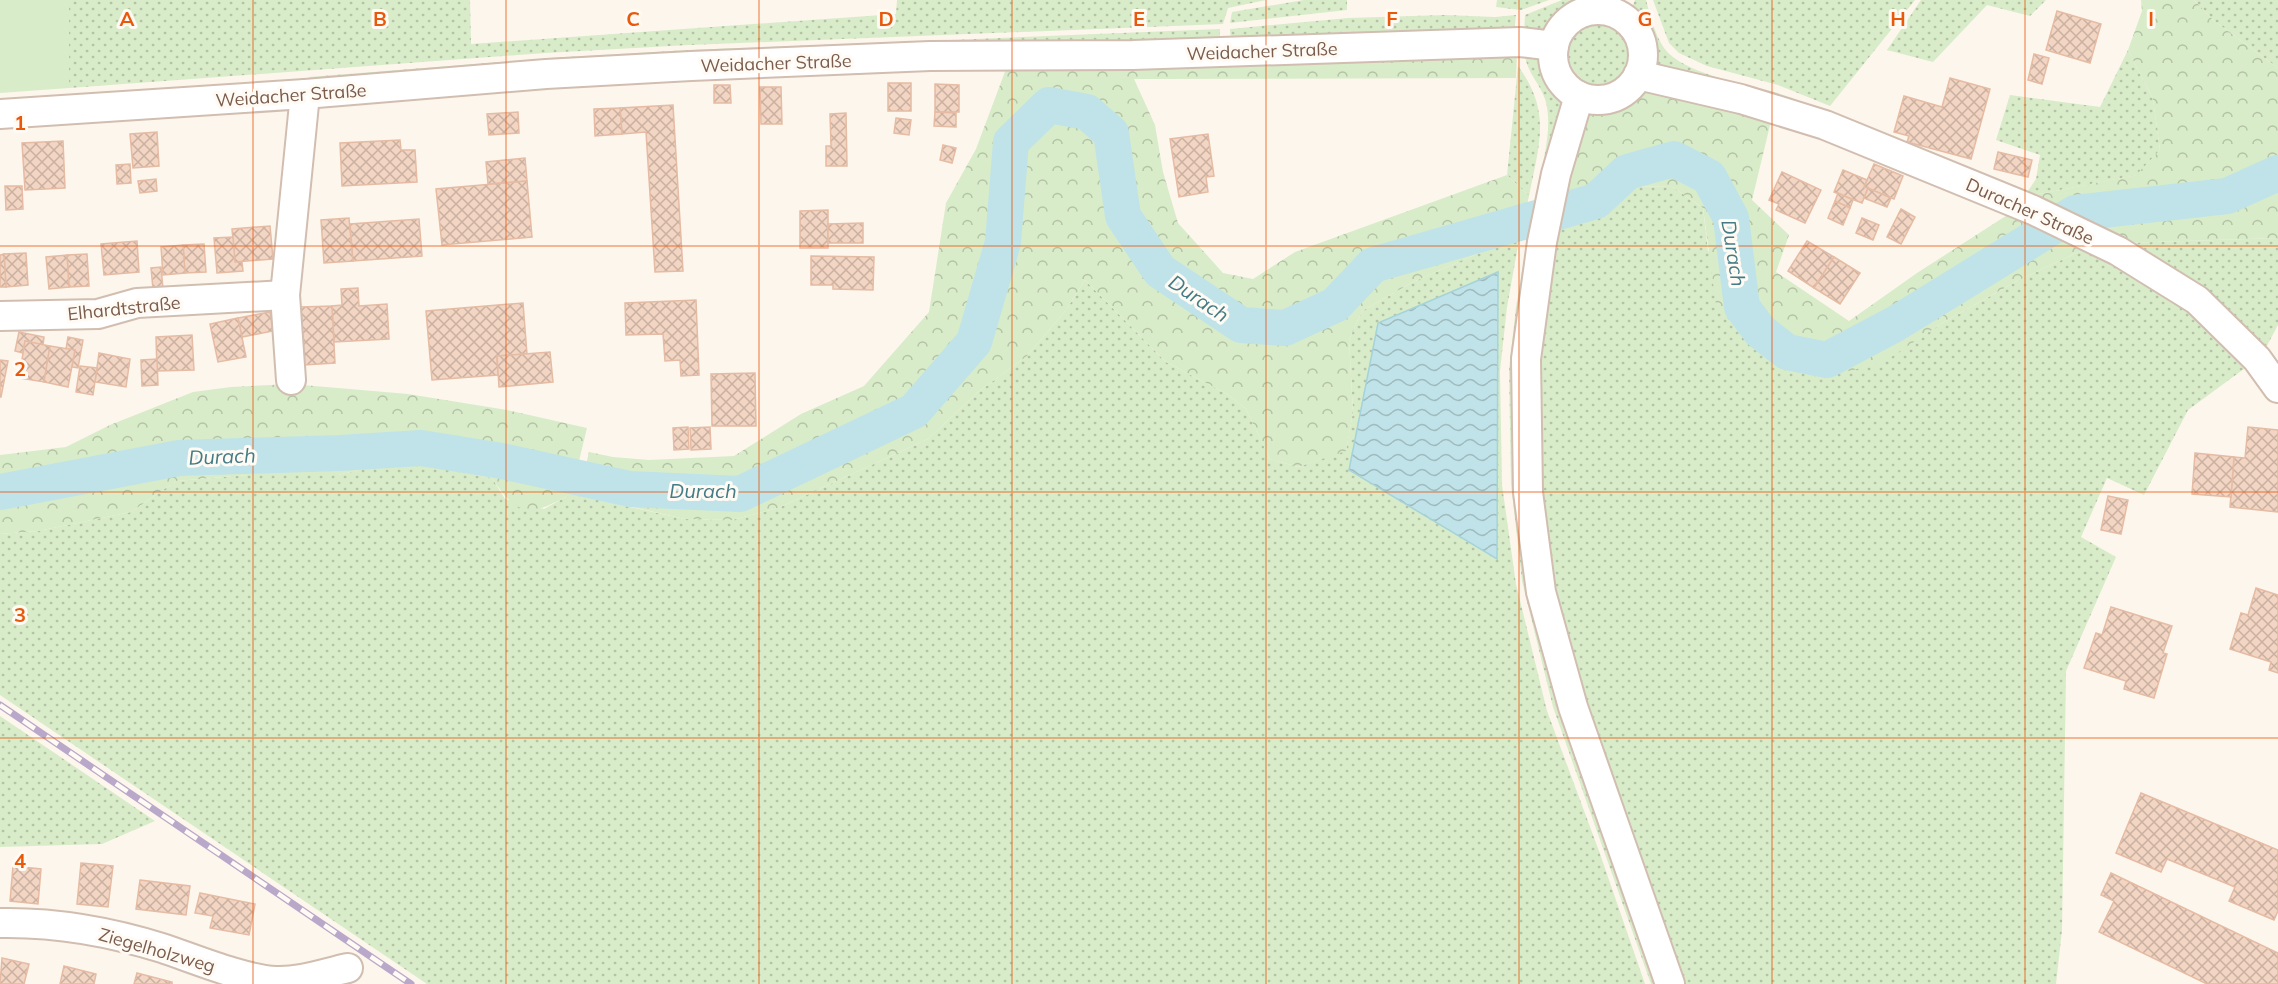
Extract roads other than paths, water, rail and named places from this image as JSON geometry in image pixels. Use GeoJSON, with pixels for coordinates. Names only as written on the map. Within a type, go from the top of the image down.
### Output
{"type":"FeatureCollection","features":[{"type":"Feature","properties":{"kind":"street"},"geometry":{"type":"LineString","coordinates":[[1620,7],[1638,34],[1642,47],[1642,62],[1638,75],[1630,87],[1619,95],[1606,99],[1579,96],[1566,87],[1553,61],[1558,33],[1567,22],[1578,15],[1620,7]]}},
{"type":"Feature","properties":{"kind":"street","name":"Weidacher Straße"},"geometry":{"type":"LineString","coordinates":[[0,114],[305,94],[546,74],[930,56],[1133,55],[1520,42],[1554,46]]}},
{"type":"Feature","properties":{"kind":"street","name":"Duracher Straße"},"geometry":{"type":"LineString","coordinates":[[1638,75],[1740,99],[1825,125],[2033,210],[2118,251],[2197,300],[2257,359],[2278,388]]}},
{"type":"Feature","properties":{"kind":"street"},"geometry":{"type":"LineString","coordinates":[[291,380],[285,295],[305,94]]}},
{"type":"Feature","properties":{"kind":"street"},"geometry":{"type":"LineString","coordinates":[[1579,96],[1556,174],[1542,242],[1526,359],[1528,492],[1541,592],[1572,707],[1670,984]]}},
{"type":"Feature","properties":{"kind":"street","name":"Elhardtstraße"},"geometry":{"type":"LineString","coordinates":[[0,316],[98,314],[137,303],[285,295]]}},
{"type":"Feature","properties":{"kind":"street","name":"Ziegelholzweg"},"geometry":{"type":"LineString","coordinates":[[0,923],[19,922],[86,930],[158,947],[255,979],[290,981],[348,968]]}},
{"type":"Feature","properties":{"kind":"water"},"geometry":{"type":"Polygon","coordinates":[[[1498,272],[1497,559],[1349,470],[1378,323],[1498,272]]]}},
{"type":"Feature","properties":{"kind":"waterway","name":"Durach"},"geometry":{"type":"LineString","coordinates":[[0,492],[179,458],[421,448],[502,461],[630,489],[740,494],[914,411],[974,342],[1003,242],[1011,142],[1049,105],[1087,112],[1111,133],[1123,216],[1160,271],[1241,325],[1285,328],[1335,305],[1373,265],[1596,201],[1627,172],[1674,159],[1709,177],[1731,218],[1742,307],[1760,331],[1787,352],[1827,360],[1895,324],[2075,213],[2227,196],[2278,173]]}},
{"type":"Feature","properties":{"kind":"railway"},"geometry":{"type":"LineString","coordinates":[[0,705],[411,984]]}}]}
